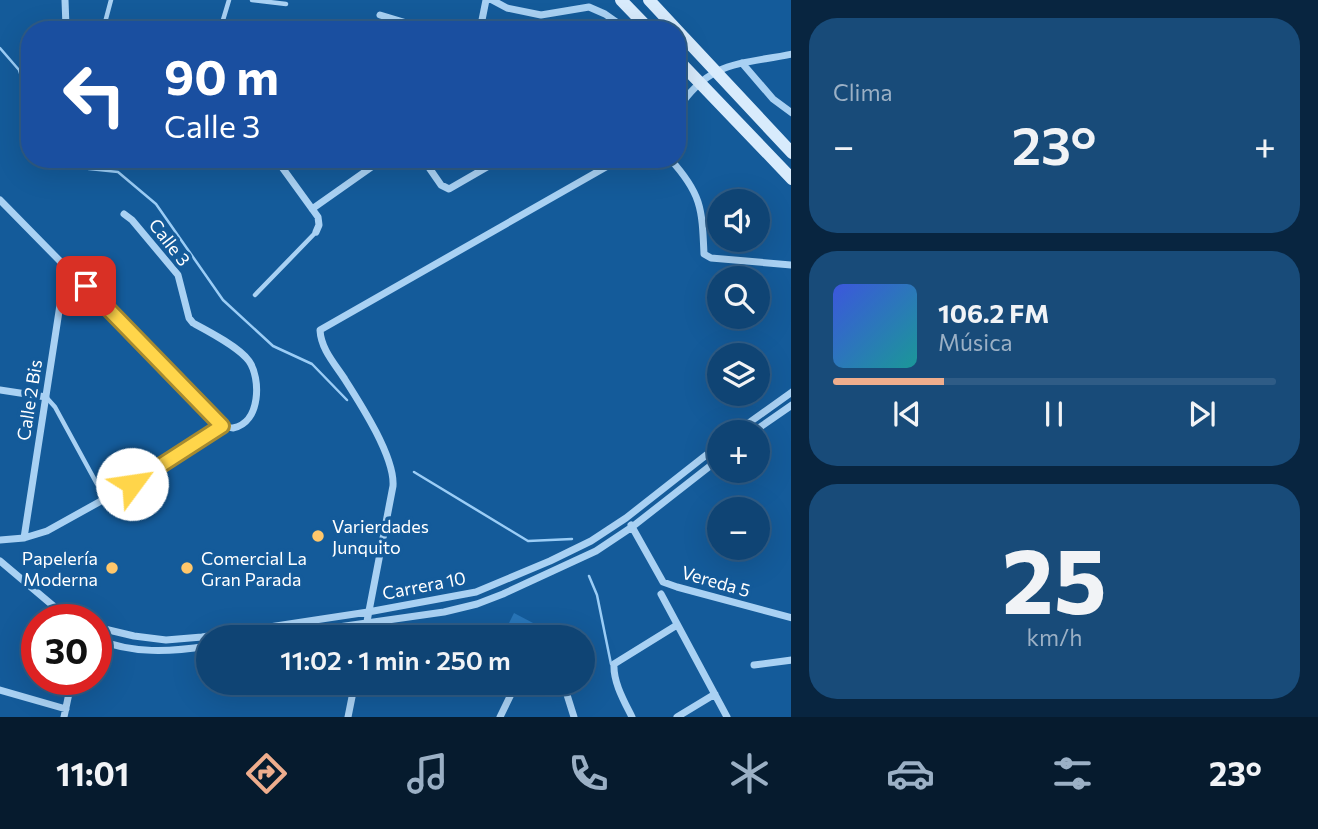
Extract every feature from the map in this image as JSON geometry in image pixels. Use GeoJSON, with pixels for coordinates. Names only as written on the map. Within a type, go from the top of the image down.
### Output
{"type":"FeatureCollection","features":[{"type":"Feature","properties":{"kind":"main road"},"geometry":{"type":"LineString","coordinates":[[621,0],[641,21]]}},
{"type":"Feature","properties":{"kind":"main road"},"geometry":{"type":"LineString","coordinates":[[649,0],[669,21]]}},
{"type":"Feature","properties":{"kind":"main road"},"geometry":{"type":"LineString","coordinates":[[686,39],[791,153]]}},
{"type":"Feature","properties":{"kind":"main road"},"geometry":{"type":"LineString","coordinates":[[686,68],[791,179]]}},
{"type":"Feature","properties":{"kind":"street"},"geometry":{"type":"LineString","coordinates":[[65,0],[67,21]]}},
{"type":"Feature","properties":{"kind":"street"},"geometry":{"type":"LineString","coordinates":[[482,21],[486,0]]}},
{"type":"Feature","properties":{"kind":"street"},"geometry":{"type":"LineString","coordinates":[[492,0],[507,8],[541,15],[589,7],[615,21]]}},
{"type":"Feature","properties":{"kind":"street"},"geometry":{"type":"LineString","coordinates":[[380,15],[400,21]]}},
{"type":"Feature","properties":{"kind":"street"},"geometry":{"type":"LineString","coordinates":[[686,99],[699,82],[716,71],[791,54]]}},
{"type":"Feature","properties":{"kind":"street"},"geometry":{"type":"LineString","coordinates":[[742,64],[773,99],[791,113]]}},
{"type":"Feature","properties":{"kind":"street"},"geometry":{"type":"LineString","coordinates":[[283,168],[313,209],[319,225],[316,232]]}},
{"type":"Feature","properties":{"kind":"street"},"geometry":{"type":"LineString","coordinates":[[313,209],[370,168]]}},
{"type":"Feature","properties":{"kind":"street"},"geometry":{"type":"LineString","coordinates":[[429,168],[441,185],[449,188],[485,168]]}},
{"type":"Feature","properties":{"kind":"street"},"geometry":{"type":"LineString","coordinates":[[366,623],[393,486],[392,469],[375,430],[328,354],[320,330],[604,168]]}},
{"type":"Feature","properties":{"kind":"street"},"geometry":{"type":"LineString","coordinates":[[677,168],[695,191],[701,209],[704,254],[711,258],[791,265]]}},
{"type":"Feature","properties":{"kind":"street"},"geometry":{"type":"LineString","coordinates":[[0,200],[222,426]]}},
{"type":"Feature","properties":{"kind":"street","name":"Calle 3"},"geometry":{"type":"LineString","coordinates":[[0,541],[47,531],[146,476],[222,426],[233,428],[249,416],[257,393],[248,359],[193,323],[189,318],[178,275],[132,220],[124,215]]}},
{"type":"Feature","properties":{"kind":"street","name":"Calle 2 Bis"},"geometry":{"type":"LineString","coordinates":[[24,538],[66,266]]}},
{"type":"Feature","properties":{"kind":"street"},"geometry":{"type":"LineString","coordinates":[[0,390],[46,397]]}},
{"type":"Feature","properties":{"kind":"street"},"geometry":{"type":"LineString","coordinates":[[752,420],[791,392]]}},
{"type":"Feature","properties":{"kind":"street"},"geometry":{"type":"LineString","coordinates":[[770,420],[791,405]]}},
{"type":"Feature","properties":{"kind":"street","name":"Carrera 10"},"geometry":{"type":"LineString","coordinates":[[282,625],[476,592],[591,541],[626,518],[707,454]]}},
{"type":"Feature","properties":{"kind":"street","name":"Carrera 10"},"geometry":{"type":"LineString","coordinates":[[352,625],[444,612],[477,604],[529,583],[596,551],[632,527],[707,468]]}},
{"type":"Feature","properties":{"kind":"street","name":"Vereda 5"},"geometry":{"type":"LineString","coordinates":[[626,518],[663,582],[791,618]]}},
{"type":"Feature","properties":{"kind":"street"},"geometry":{"type":"LineString","coordinates":[[0,561],[51,604]]}},
{"type":"Feature","properties":{"kind":"street"},"geometry":{"type":"LineString","coordinates":[[661,594],[727,717]]}},
{"type":"Feature","properties":{"kind":"street"},"geometry":{"type":"LineString","coordinates":[[632,717],[623,699],[614,664],[677,625]]}},
{"type":"Feature","properties":{"kind":"street","name":"Carrera 10"},"geometry":{"type":"LineString","coordinates":[[112,631],[166,640],[196,638]]}},
{"type":"Feature","properties":{"kind":"street"},"geometry":{"type":"LineString","coordinates":[[131,649],[134,636]]}},
{"type":"Feature","properties":{"kind":"street"},"geometry":{"type":"LineString","coordinates":[[112,646],[164,652],[196,648]]}},
{"type":"Feature","properties":{"kind":"street"},"geometry":{"type":"LineString","coordinates":[[754,665],[791,660]]}},
{"type":"Feature","properties":{"kind":"street"},"geometry":{"type":"LineString","coordinates":[[0,690],[65,713],[69,695]]}},
{"type":"Feature","properties":{"kind":"street"},"geometry":{"type":"LineString","coordinates":[[677,717],[715,694]]}},
{"type":"Feature","properties":{"kind":"street"},"geometry":{"type":"LineString","coordinates":[[348,717],[352,695]]}},
{"type":"Feature","properties":{"kind":"street"},"geometry":{"type":"LineString","coordinates":[[500,717],[511,695]]}},
{"type":"Feature","properties":{"kind":"street"},"geometry":{"type":"LineString","coordinates":[[568,695],[574,717]]}},
{"type":"Feature","properties":{"kind":"lane"},"geometry":{"type":"LineString","coordinates":[[105,21],[111,0]]}},
{"type":"Feature","properties":{"kind":"lane"},"geometry":{"type":"LineString","coordinates":[[223,21],[229,0]]}},
{"type":"Feature","properties":{"kind":"lane"},"geometry":{"type":"LineString","coordinates":[[252,0],[286,4]]}},
{"type":"Feature","properties":{"kind":"lane"},"geometry":{"type":"LineString","coordinates":[[255,295],[316,232]]}},
{"type":"Feature","properties":{"kind":"lane"},"geometry":{"type":"LineString","coordinates":[[46,397],[55,407],[97,484]]}},
{"type":"Feature","properties":{"kind":"lane"},"geometry":{"type":"LineString","coordinates":[[672,495],[677,502]]}},
{"type":"Feature","properties":{"kind":"shaded area"},"geometry":{"type":"Polygon","coordinates":[[[514,613],[535,624],[535,625],[508,625],[514,613]]]}},
{"type":"Feature","properties":{"kind":"waterway"},"geometry":{"type":"LineString","coordinates":[[0,48],[21,76]]}},
{"type":"Feature","properties":{"kind":"waterway"},"geometry":{"type":"LineString","coordinates":[[87,168],[118,172],[156,204],[223,300],[273,346],[312,364],[347,400]]}},
{"type":"Feature","properties":{"kind":"waterway"},"geometry":{"type":"LineString","coordinates":[[414,472],[528,541],[572,539]]}},
{"type":"Feature","properties":{"kind":"waterway"},"geometry":{"type":"LineString","coordinates":[[589,576],[597,595],[611,664]]}},
{"type":"Feature","properties":{"kind":"place","name":"Varierdades Junquito"},"geometry":{"type":"Point","coordinates":[318,536]}},
{"type":"Feature","properties":{"kind":"place","name":"Papelería Moderna"},"geometry":{"type":"Point","coordinates":[112,568]}},
{"type":"Feature","properties":{"kind":"place","name":"Comercial La Gran Parada"},"geometry":{"type":"Point","coordinates":[187,568]}},
{"type":"Feature","properties":{"kind":"route"},"geometry":{"type":"LineString","coordinates":[[86,286],[222,426],[132,484]]}}]}
